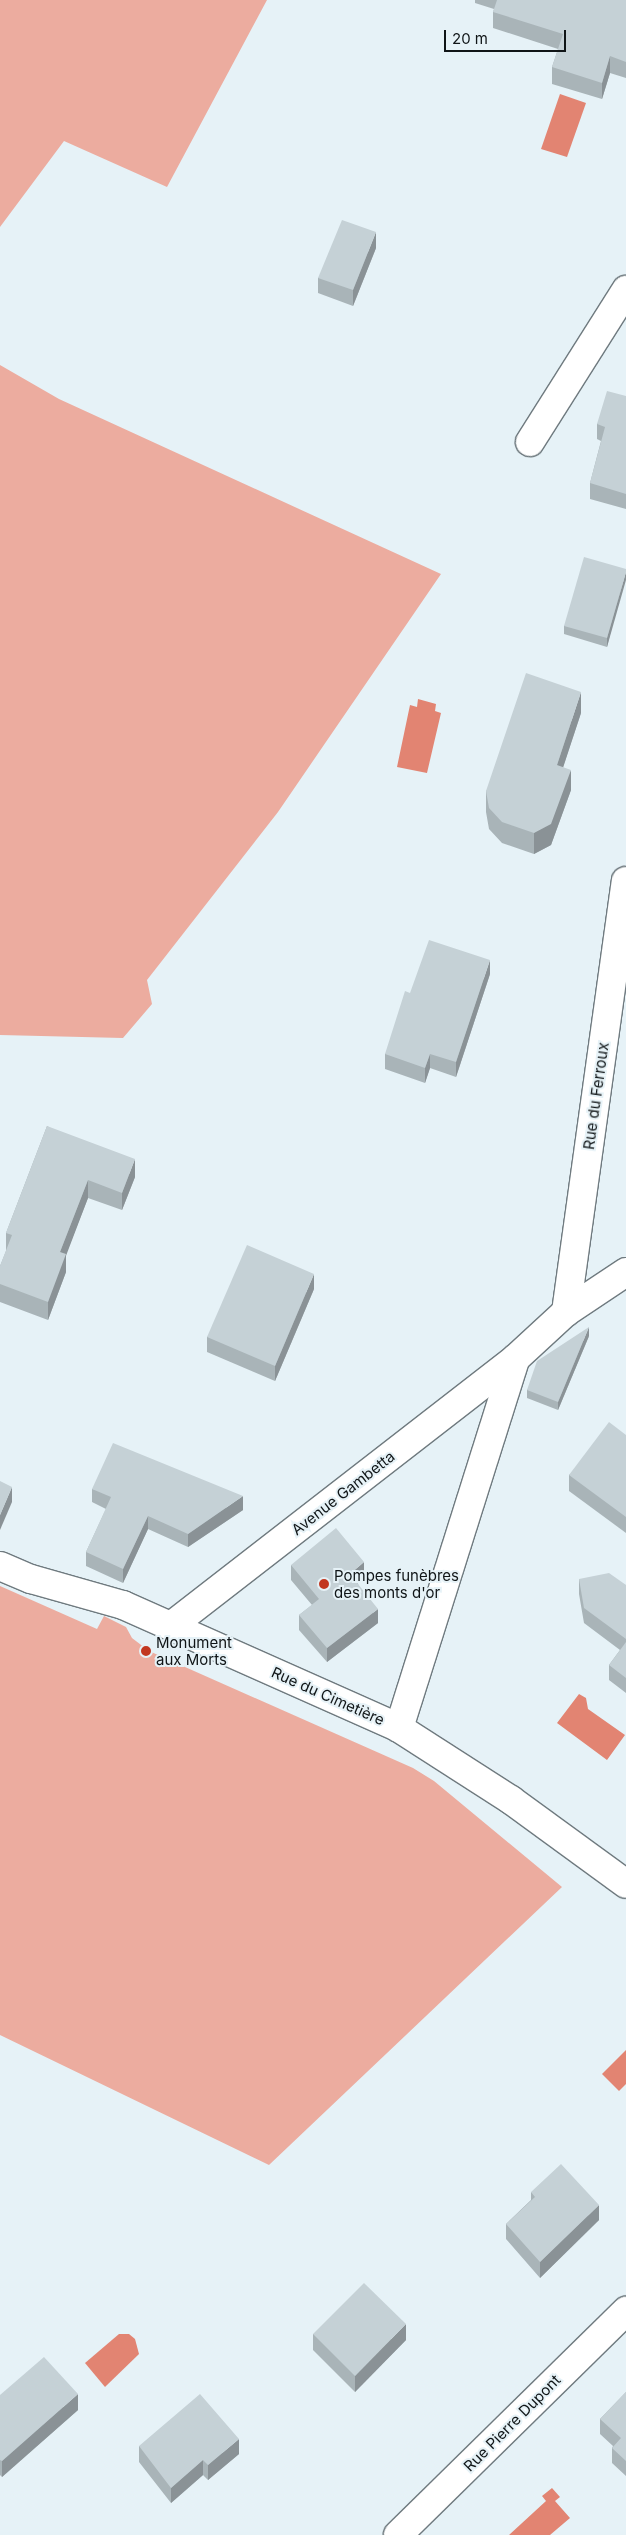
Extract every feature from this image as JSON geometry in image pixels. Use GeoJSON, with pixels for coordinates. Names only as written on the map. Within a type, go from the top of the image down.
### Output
{"type":"FeatureCollection","features":[{"type":"Feature","properties":{"kind":"street"},"geometry":{"type":"LineString","coordinates":[[530,442],[626,290]]}},
{"type":"Feature","properties":{"kind":"street","name":"Rue du Ferroux"},"geometry":{"type":"LineString","coordinates":[[566,1312],[626,880]]}},
{"type":"Feature","properties":{"kind":"street","name":"Avenue Gambetta"},"geometry":{"type":"LineString","coordinates":[[172,1626],[515,1359],[566,1312],[626,1272]]}},
{"type":"Feature","properties":{"kind":"street","name":"Avenue Gambetta"},"geometry":{"type":"LineString","coordinates":[[399,1728],[515,1359]]}},
{"type":"Feature","properties":{"kind":"street","name":"Rue du Cimetière"},"geometry":{"type":"LineString","coordinates":[[0,1566],[31,1579],[104,1598],[172,1626],[399,1728],[511,1800],[626,1884]]}},
{"type":"Feature","properties":{"kind":"street","name":"Rue Pierre Dupont"},"geometry":{"type":"LineString","coordinates":[[398,2535],[626,2311]]}},
{"type":"Feature","properties":{"kind":"shaded area"},"geometry":{"type":"Polygon","coordinates":[[[0,0],[267,0],[167,187],[64,141],[0,227],[0,0]]]}},
{"type":"Feature","properties":{"kind":"shaded area"},"geometry":{"type":"Polygon","coordinates":[[[560,94],[586,103],[567,157],[541,149],[560,94]]]}},
{"type":"Feature","properties":{"kind":"shaded area"},"geometry":{"type":"Polygon","coordinates":[[[0,365],[59,399],[441,574],[278,812],[147,980],[152,1004],[123,1038],[0,1035],[0,365]]]}},
{"type":"Feature","properties":{"kind":"shaded area"},"geometry":{"type":"Polygon","coordinates":[[[418,699],[436,704],[435,711],[441,713],[427,773],[397,767],[410,705],[417,707],[418,699]]]}},
{"type":"Feature","properties":{"kind":"shaded area"},"geometry":{"type":"Polygon","coordinates":[[[0,1586],[97,1629],[104,1616],[126,1627],[132,1638],[149,1651],[413,1768],[434,1781],[562,1887],[269,2165],[0,2035],[0,1586]]]}},
{"type":"Feature","properties":{"kind":"shaded area"},"geometry":{"type":"Polygon","coordinates":[[[579,1694],[586,1698],[588,1709],[625,1735],[607,1760],[557,1723],[579,1694]]]}},
{"type":"Feature","properties":{"kind":"shaded area"},"geometry":{"type":"Polygon","coordinates":[[[626,2050],[626,2084],[619,2091],[602,2074],[626,2050]]]}},
{"type":"Feature","properties":{"kind":"shaded area"},"geometry":{"type":"Polygon","coordinates":[[[119,2334],[129,2334],[135,2339],[139,2354],[105,2387],[85,2363],[119,2334]]]}},
{"type":"Feature","properties":{"kind":"shaded area"},"geometry":{"type":"Polygon","coordinates":[[[552,2488],[560,2497],[555,2501],[570,2518],[550,2535],[509,2535],[546,2501],[542,2496],[552,2488]]]}},
{"type":"Feature","properties":{"kind":"building"},"geometry":{"type":"Polygon","coordinates":[[[497,0],[626,0],[626,62],[610,56],[602,83],[552,67],[563,34],[493,12],[497,0]]]}},
{"type":"Feature","properties":{"kind":"building"},"geometry":{"type":"Polygon","coordinates":[[[342,220],[376,232],[353,290],[318,278],[342,220]]]}},
{"type":"Feature","properties":{"kind":"building"},"geometry":{"type":"Polygon","coordinates":[[[607,391],[626,396],[626,494],[590,483],[605,427],[597,424],[607,391]]]}},
{"type":"Feature","properties":{"kind":"building"},"geometry":{"type":"Polygon","coordinates":[[[584,557],[626,569],[607,638],[564,626],[584,557]]]}},
{"type":"Feature","properties":{"kind":"building"},"geometry":{"type":"Polygon","coordinates":[[[526,673],[581,692],[557,765],[571,770],[551,824],[534,833],[502,822],[489,808],[486,791],[526,673]]]}},
{"type":"Feature","properties":{"kind":"building"},"geometry":{"type":"Polygon","coordinates":[[[429,940],[490,960],[456,1062],[430,1054],[425,1068],[385,1054],[405,991],[410,993],[429,940]]]}},
{"type":"Feature","properties":{"kind":"building"},"geometry":{"type":"Polygon","coordinates":[[[47,1126],[135,1159],[122,1193],[88,1180],[60,1252],[66,1254],[48,1302],[0,1284],[0,1266],[12,1235],[6,1233],[47,1126]]]}},
{"type":"Feature","properties":{"kind":"building"},"geometry":{"type":"Polygon","coordinates":[[[247,1245],[314,1274],[275,1366],[207,1337],[247,1245]]]}},
{"type":"Feature","properties":{"kind":"building"},"geometry":{"type":"Polygon","coordinates":[[[589,1327],[558,1402],[527,1390],[537,1361],[589,1327]]]}},
{"type":"Feature","properties":{"kind":"building"},"geometry":{"type":"Polygon","coordinates":[[[609,1422],[626,1435],[626,1517],[569,1475],[609,1422]]]}},
{"type":"Feature","properties":{"kind":"building"},"geometry":{"type":"Polygon","coordinates":[[[113,1443],[243,1496],[188,1534],[148,1516],[123,1569],[86,1552],[111,1497],[92,1489],[113,1443]]]}},
{"type":"Feature","properties":{"kind":"building"},"geometry":{"type":"Polygon","coordinates":[[[0,1481],[12,1487],[0,1515],[0,1481]]]}},
{"type":"Feature","properties":{"kind":"building","name":"Pompes funèbres des monts d'or"},"geometry":{"type":"Polygon","coordinates":[[[336,1528],[364,1562],[350,1574],[378,1609],[327,1648],[299,1615],[319,1599],[291,1565],[336,1528]]]}},
{"type":"Feature","properties":{"kind":"building"},"geometry":{"type":"Polygon","coordinates":[[[609,1573],[626,1585],[626,1639],[584,1608],[579,1579],[609,1573]]]}},
{"type":"Feature","properties":{"kind":"building"},"geometry":{"type":"Polygon","coordinates":[[[626,1642],[626,1678],[609,1665],[626,1642]]]}},
{"type":"Feature","properties":{"kind":"building"},"geometry":{"type":"Polygon","coordinates":[[[561,2164],[599,2205],[540,2262],[506,2224],[535,2197],[531,2192],[561,2164]]]}},
{"type":"Feature","properties":{"kind":"building"},"geometry":{"type":"Polygon","coordinates":[[[364,2283],[406,2324],[355,2376],[313,2334],[364,2283]]]}},
{"type":"Feature","properties":{"kind":"building"},"geometry":{"type":"Polygon","coordinates":[[[44,2357],[78,2394],[2,2461],[0,2460],[0,2395],[44,2357]]]}},
{"type":"Feature","properties":{"kind":"building"},"geometry":{"type":"Polygon","coordinates":[[[626,2392],[626,2461],[612,2448],[621,2438],[600,2419],[626,2392]]]}},
{"type":"Feature","properties":{"kind":"building"},"geometry":{"type":"Polygon","coordinates":[[[200,2394],[239,2439],[208,2465],[203,2460],[171,2488],[139,2446],[200,2394]]]}},
{"type":"Feature","properties":{"kind":"place","name":"Pompes funèbres des monts d'or"},"geometry":{"type":"Point","coordinates":[324,1584]}},
{"type":"Feature","properties":{"kind":"place","name":"Monument aux Morts"},"geometry":{"type":"Point","coordinates":[146,1651]}}]}
